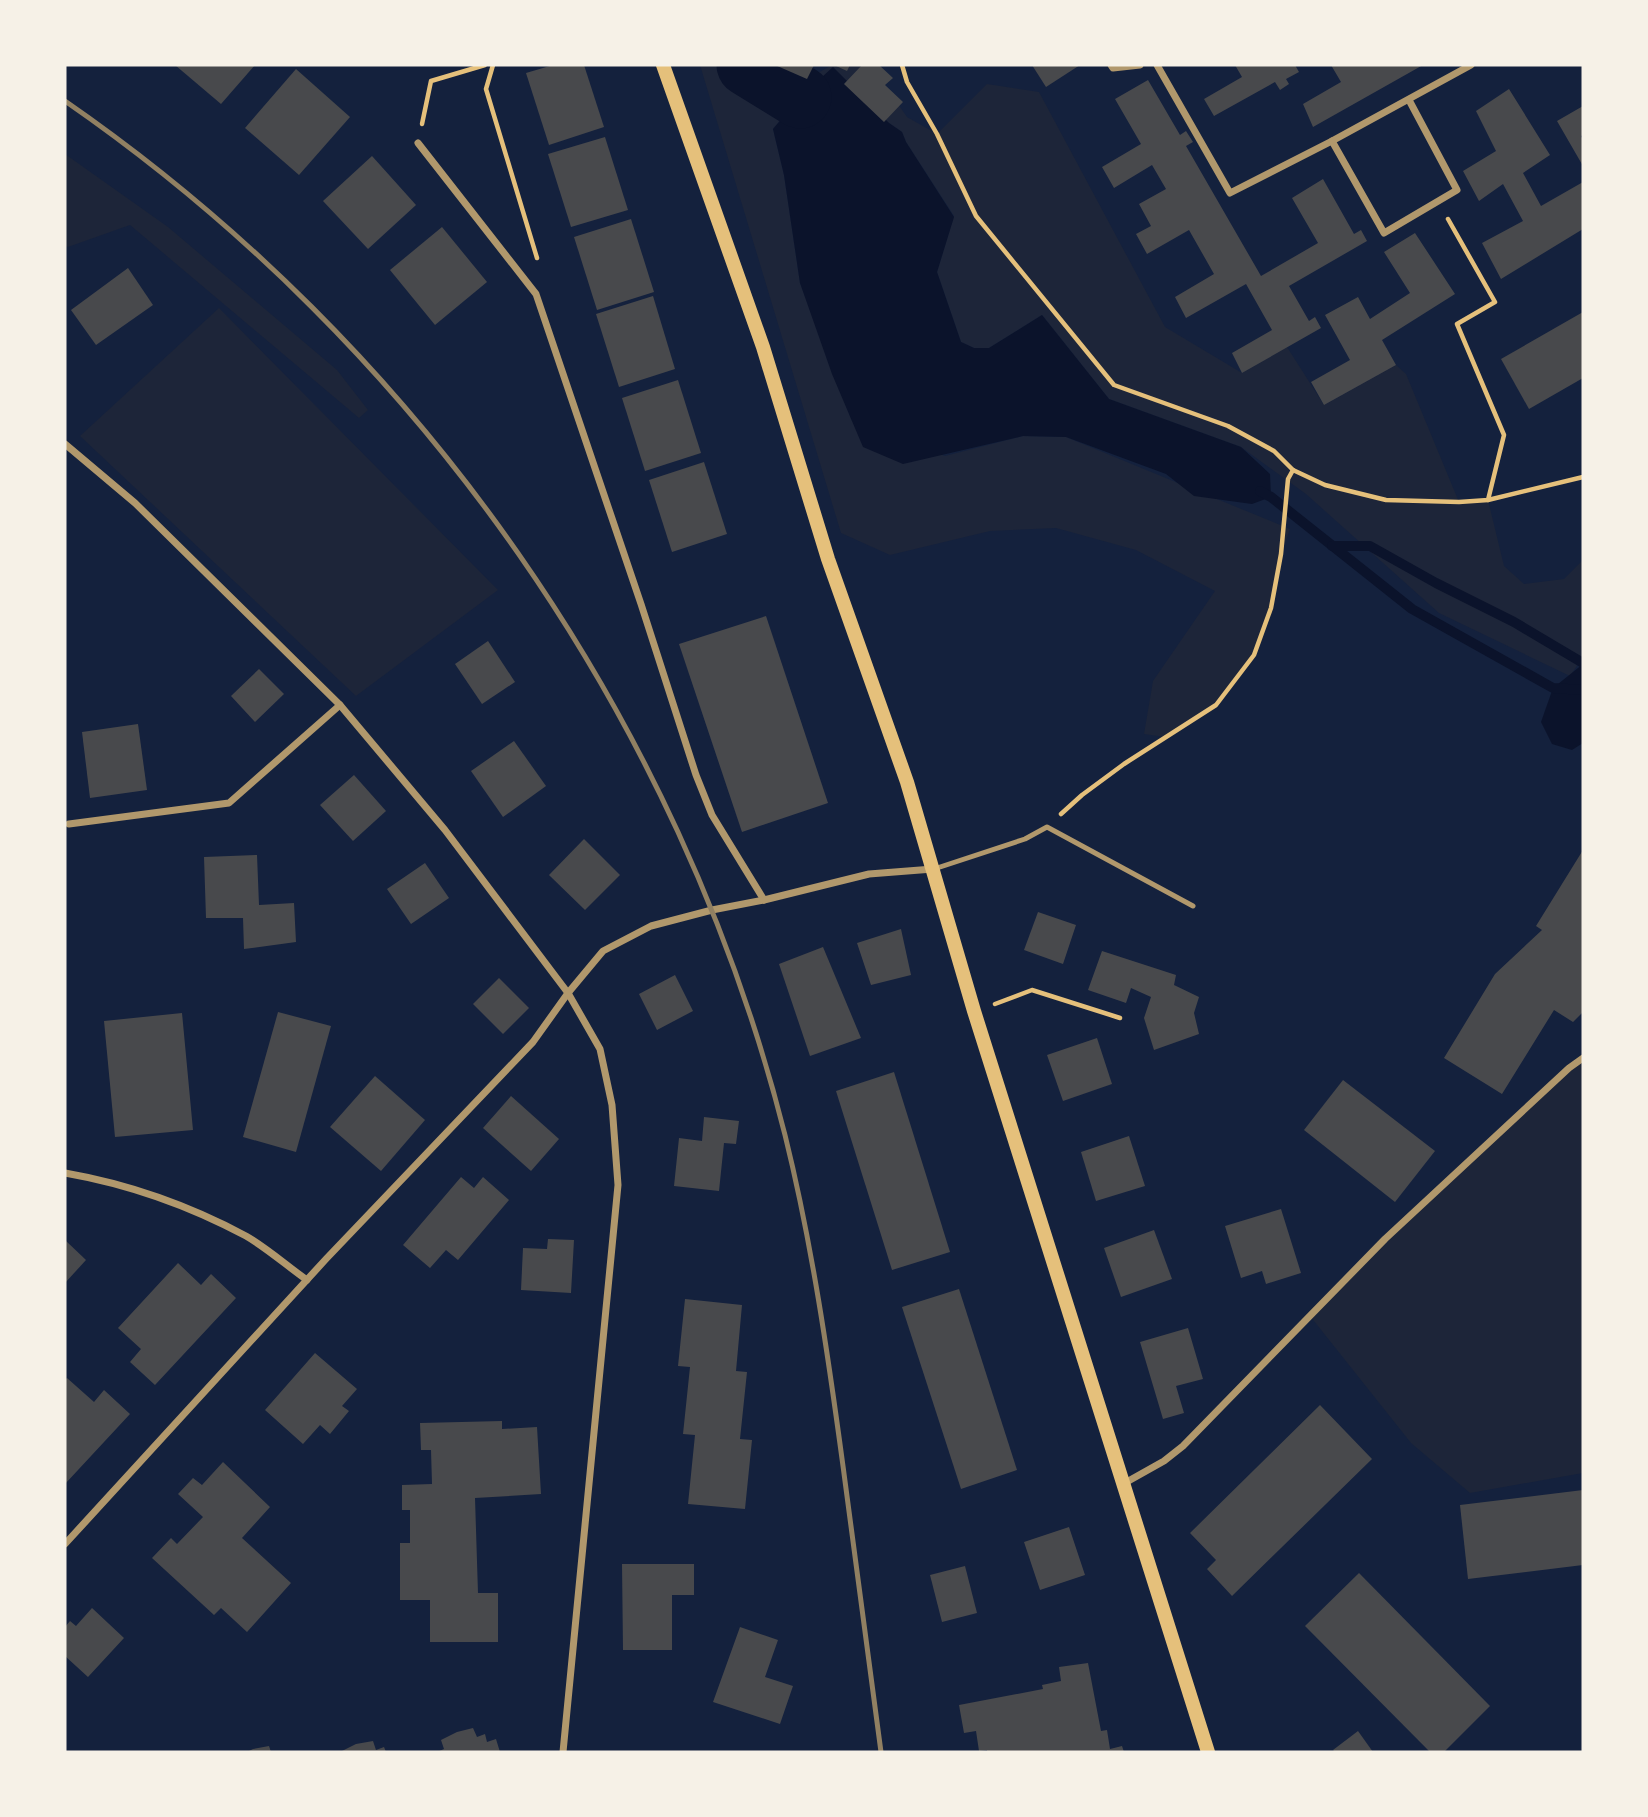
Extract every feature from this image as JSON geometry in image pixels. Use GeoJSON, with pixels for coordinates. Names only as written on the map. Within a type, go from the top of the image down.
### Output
{"type":"FeatureCollection","features":[{"type":"Feature","properties":{"kind":"main road"},"geometry":{"type":"LineString","coordinates":[[663,65],[763,347],[828,559],[934,869],[974,1011],[1208,1752]]}},
{"type":"Feature","properties":{"kind":"street"},"geometry":{"type":"LineString","coordinates":[[1111,65],[1113,68],[1140,65]]}},
{"type":"Feature","properties":{"kind":"street"},"geometry":{"type":"LineString","coordinates":[[1157,65],[1230,192],[1332,141],[1471,65]]}},
{"type":"Feature","properties":{"kind":"street"},"geometry":{"type":"LineString","coordinates":[[1332,141],[1384,233],[1457,190],[1409,100]]}},
{"type":"Feature","properties":{"kind":"street"},"geometry":{"type":"LineString","coordinates":[[418,143],[536,293],[642,604],[696,775],[712,815],[764,900]]}},
{"type":"Feature","properties":{"kind":"street"},"geometry":{"type":"LineString","coordinates":[[65,444],[135,503],[340,705],[445,830],[568,993],[600,1049],[612,1105],[618,1185],[563,1752]]}},
{"type":"Feature","properties":{"kind":"street"},"geometry":{"type":"LineString","coordinates":[[69,824],[229,803],[340,705]]}},
{"type":"Feature","properties":{"kind":"street"},"geometry":{"type":"LineString","coordinates":[[65,1544],[307,1280],[533,1042],[568,993],[603,951],[651,926],[712,910],[869,874],[934,869]]}},
{"type":"Feature","properties":{"kind":"street"},"geometry":{"type":"LineString","coordinates":[[1123,1485],[1164,1461],[1183,1446],[1385,1239],[1583,1058]]}},
{"type":"Feature","properties":{"kind":"street"},"geometry":{"type":"LineString","coordinates":[[65,1173],[101,1180],[168,1201],[248,1237],[307,1280]]}},
{"type":"Feature","properties":{"kind":"lane"},"geometry":{"type":"LineString","coordinates":[[934,869],[1025,839],[1047,827],[1193,906]]}},
{"type":"Feature","properties":{"kind":"path"},"geometry":{"type":"LineString","coordinates":[[418,143],[431,80],[485,65]]}},
{"type":"Feature","properties":{"kind":"path"},"geometry":{"type":"LineString","coordinates":[[493,65],[486,89],[540,268],[536,293]]}},
{"type":"Feature","properties":{"kind":"path"},"geometry":{"type":"LineString","coordinates":[[902,65],[907,82],[937,134],[976,216],[1114,385],[1228,426],[1274,451],[1293,470],[1325,485],[1385,500],[1488,500],[1583,477]]}},
{"type":"Feature","properties":{"kind":"path"},"geometry":{"type":"LineString","coordinates":[[1438,201],[1495,302],[1457,324],[1504,435],[1488,500]]}},
{"type":"Feature","properties":{"kind":"path"},"geometry":{"type":"LineString","coordinates":[[1047,827],[1082,795],[1124,764],[1216,705],[1254,655],[1271,608],[1281,554],[1288,480],[1293,470]]}},
{"type":"Feature","properties":{"kind":"path"},"geometry":{"type":"LineString","coordinates":[[974,1011],[1032,990],[1120,1018]]}},
{"type":"Feature","properties":{"kind":"shaded area"},"geometry":{"type":"Polygon","coordinates":[[[700,65],[775,65],[807,79],[832,65],[871,65],[907,117],[937,134],[987,84],[1039,92],[1165,327],[1242,373],[1287,347],[1324,405],[1396,365],[1406,374],[1459,502],[1488,500],[1504,566],[1524,584],[1564,579],[1583,560],[1583,657],[1570,676],[1439,613],[1306,494],[1241,447],[1109,399],[1042,315],[989,348],[974,348],[961,342],[937,272],[954,216],[902,132],[889,123],[800,97],[773,129],[784,175],[800,283],[852,421],[945,456],[1023,436],[1066,437],[1290,529],[1281,554],[1271,608],[1254,655],[1216,705],[1165,737],[1144,734],[1153,681],[1215,591],[1136,550],[1056,528],[990,531],[890,555],[841,533],[700,65]]]}},
{"type":"Feature","properties":{"kind":"shaded area"},"geometry":{"type":"Polygon","coordinates":[[[833,67],[889,123],[902,132],[954,217],[937,272],[961,342],[974,348],[989,348],[1042,315],[1109,399],[1241,447],[1270,474],[1271,497],[1252,504],[1194,496],[1166,474],[1066,437],[1023,436],[903,464],[863,447],[832,374],[800,283],[784,175],[773,129],[800,97],[833,67]]]}},
{"type":"Feature","properties":{"kind":"shaded area"},"geometry":{"type":"Polygon","coordinates":[[[65,154],[168,227],[337,370],[368,410],[359,418],[130,225],[65,246],[65,154]]]}},
{"type":"Feature","properties":{"kind":"shaded area"},"geometry":{"type":"Polygon","coordinates":[[[219,308],[498,590],[356,696],[80,436],[219,308]]]}},
{"type":"Feature","properties":{"kind":"shaded area"},"geometry":{"type":"Polygon","coordinates":[[[1583,664],[1583,743],[1572,750],[1552,744],[1541,722],[1553,688],[1583,664]]]}},
{"type":"Feature","properties":{"kind":"shaded area"},"geometry":{"type":"Polygon","coordinates":[[[1583,1058],[1583,1473],[1470,1493],[1411,1443],[1310,1316],[1385,1239],[1583,1058]]]}},
{"type":"Feature","properties":{"kind":"building"},"geometry":{"type":"Polygon","coordinates":[[[175,65],[255,65],[221,104],[175,65]]]}},
{"type":"Feature","properties":{"kind":"building"},"geometry":{"type":"Polygon","coordinates":[[[553,65],[584,65],[604,127],[549,145],[526,73],[553,65]]]}},
{"type":"Feature","properties":{"kind":"building"},"geometry":{"type":"Polygon","coordinates":[[[775,65],[814,65],[807,79],[775,65]]]}},
{"type":"Feature","properties":{"kind":"building"},"geometry":{"type":"Polygon","coordinates":[[[834,65],[850,65],[847,71],[834,65]]]}},
{"type":"Feature","properties":{"kind":"building"},"geometry":{"type":"Polygon","coordinates":[[[862,65],[879,65],[893,78],[885,85],[903,102],[884,122],[844,84],[862,65]]]}},
{"type":"Feature","properties":{"kind":"building"},"geometry":{"type":"Polygon","coordinates":[[[1032,65],[1080,65],[1046,87],[1032,65]]]}},
{"type":"Feature","properties":{"kind":"building"},"geometry":{"type":"Polygon","coordinates":[[[1235,65],[1295,65],[1299,72],[1286,79],[1289,84],[1280,90],[1275,82],[1214,116],[1204,99],[1242,77],[1235,65]]]}},
{"type":"Feature","properties":{"kind":"building"},"geometry":{"type":"Polygon","coordinates":[[[1331,65],[1423,65],[1313,127],[1303,104],[1341,82],[1331,65]]]}},
{"type":"Feature","properties":{"kind":"building"},"geometry":{"type":"Polygon","coordinates":[[[296,69],[350,117],[299,175],[245,128],[296,69]]]}},
{"type":"Feature","properties":{"kind":"building"},"geometry":{"type":"Polygon","coordinates":[[[1148,80],[1180,135],[1186,131],[1193,142],[1186,146],[1261,276],[1318,243],[1292,198],[1323,179],[1354,234],[1361,230],[1367,241],[1289,286],[1309,321],[1315,317],[1321,328],[1242,373],[1232,353],[1272,330],[1246,284],[1186,318],[1175,297],[1214,274],[1189,230],[1147,254],[1136,234],[1151,226],[1139,204],[1166,189],[1152,165],[1114,188],[1102,167],[1141,144],[1115,99],[1148,80]]]}},
{"type":"Feature","properties":{"kind":"building"},"geometry":{"type":"Polygon","coordinates":[[[1509,89],[1550,155],[1523,173],[1541,206],[1583,182],[1583,229],[1501,279],[1482,243],[1523,221],[1503,184],[1479,201],[1463,171],[1496,151],[1476,111],[1509,89]]]}},
{"type":"Feature","properties":{"kind":"building"},"geometry":{"type":"Polygon","coordinates":[[[1583,106],[1581,136],[1583,166],[1557,121],[1583,106]]]}},
{"type":"Feature","properties":{"kind":"building"},"geometry":{"type":"Polygon","coordinates":[[[605,137],[628,210],[571,227],[548,154],[605,137]]]}},
{"type":"Feature","properties":{"kind":"building"},"geometry":{"type":"Polygon","coordinates":[[[372,156],[416,205],[368,249],[323,201],[372,156]]]}},
{"type":"Feature","properties":{"kind":"building"},"geometry":{"type":"Polygon","coordinates":[[[631,219],[654,292],[597,310],[574,237],[631,219]]]}},
{"type":"Feature","properties":{"kind":"building"},"geometry":{"type":"Polygon","coordinates":[[[442,227],[487,282],[435,325],[390,270],[442,227]]]}},
{"type":"Feature","properties":{"kind":"building"},"geometry":{"type":"Polygon","coordinates":[[[1415,233],[1455,294],[1382,340],[1396,365],[1324,405],[1311,382],[1350,360],[1325,315],[1358,297],[1370,319],[1410,293],[1384,252],[1415,233]]]}},
{"type":"Feature","properties":{"kind":"building"},"geometry":{"type":"Polygon","coordinates":[[[128,268],[153,305],[96,345],[71,310],[128,268]]]}},
{"type":"Feature","properties":{"kind":"building"},"geometry":{"type":"Polygon","coordinates":[[[653,296],[675,369],[619,387],[596,314],[653,296]]]}},
{"type":"Feature","properties":{"kind":"building"},"geometry":{"type":"Polygon","coordinates":[[[1583,312],[1583,378],[1529,409],[1501,359],[1583,312]]]}},
{"type":"Feature","properties":{"kind":"building"},"geometry":{"type":"Polygon","coordinates":[[[678,380],[701,453],[645,471],[622,398],[678,380]]]}},
{"type":"Feature","properties":{"kind":"building"},"geometry":{"type":"Polygon","coordinates":[[[704,462],[727,534],[672,552],[649,480],[704,462]]]}},
{"type":"Feature","properties":{"kind":"building"},"geometry":{"type":"Polygon","coordinates":[[[766,616],[828,803],[742,832],[679,644],[766,616]]]}},
{"type":"Feature","properties":{"kind":"building"},"geometry":{"type":"Polygon","coordinates":[[[488,641],[515,682],[482,704],[455,664],[488,641]]]}},
{"type":"Feature","properties":{"kind":"building"},"geometry":{"type":"Polygon","coordinates":[[[259,669],[284,694],[255,722],[231,696],[259,669]]]}},
{"type":"Feature","properties":{"kind":"building"},"geometry":{"type":"Polygon","coordinates":[[[138,724],[147,790],[90,798],[82,732],[138,724]]]}},
{"type":"Feature","properties":{"kind":"building"},"geometry":{"type":"Polygon","coordinates":[[[514,741],[546,786],[503,817],[471,771],[514,741]]]}},
{"type":"Feature","properties":{"kind":"building"},"geometry":{"type":"Polygon","coordinates":[[[354,775],[386,811],[353,841],[320,805],[354,775]]]}},
{"type":"Feature","properties":{"kind":"building"},"geometry":{"type":"Polygon","coordinates":[[[584,839],[620,875],[585,910],[549,875],[584,839]]]}},
{"type":"Feature","properties":{"kind":"building"},"geometry":{"type":"Polygon","coordinates":[[[1583,850],[1583,1012],[1573,1022],[1554,1010],[1502,1094],[1444,1058],[1495,974],[1542,930],[1536,926],[1583,850]]]}},
{"type":"Feature","properties":{"kind":"building"},"geometry":{"type":"Polygon","coordinates":[[[257,855],[259,905],[294,903],[296,942],[244,949],[243,918],[206,918],[204,857],[257,855]]]}},
{"type":"Feature","properties":{"kind":"building"},"geometry":{"type":"Polygon","coordinates":[[[425,863],[449,898],[411,924],[387,889],[425,863]]]}},
{"type":"Feature","properties":{"kind":"building"},"geometry":{"type":"Polygon","coordinates":[[[1038,912],[1076,925],[1063,964],[1024,950],[1038,912]]]}},
{"type":"Feature","properties":{"kind":"building"},"geometry":{"type":"Polygon","coordinates":[[[901,929],[911,975],[871,985],[857,943],[901,929]]]}},
{"type":"Feature","properties":{"kind":"building"},"geometry":{"type":"Polygon","coordinates":[[[823,947],[861,1038],[810,1056],[779,964],[823,947]]]}},
{"type":"Feature","properties":{"kind":"building"},"geometry":{"type":"Polygon","coordinates":[[[1102,951],[1176,975],[1174,985],[1199,997],[1194,1013],[1199,1034],[1154,1050],[1144,1018],[1151,997],[1131,988],[1126,1003],[1088,990],[1102,951]]]}},
{"type":"Feature","properties":{"kind":"building"},"geometry":{"type":"Polygon","coordinates":[[[675,975],[693,1011],[657,1030],[639,994],[675,975]]]}},
{"type":"Feature","properties":{"kind":"building"},"geometry":{"type":"Polygon","coordinates":[[[499,978],[529,1008],[503,1034],[473,1004],[499,978]]]}},
{"type":"Feature","properties":{"kind":"building"},"geometry":{"type":"Polygon","coordinates":[[[278,1012],[331,1026],[296,1152],[243,1137],[278,1012]]]}},
{"type":"Feature","properties":{"kind":"building"},"geometry":{"type":"Polygon","coordinates":[[[182,1013],[193,1130],[115,1137],[104,1021],[182,1013]]]}},
{"type":"Feature","properties":{"kind":"building"},"geometry":{"type":"Polygon","coordinates":[[[1097,1038],[1112,1084],[1063,1101],[1047,1055],[1097,1038]]]}},
{"type":"Feature","properties":{"kind":"building"},"geometry":{"type":"Polygon","coordinates":[[[894,1072],[950,1252],[892,1270],[836,1091],[894,1072]]]}},
{"type":"Feature","properties":{"kind":"building"},"geometry":{"type":"Polygon","coordinates":[[[375,1076],[425,1120],[381,1171],[330,1127],[375,1076]]]}},
{"type":"Feature","properties":{"kind":"building"},"geometry":{"type":"Polygon","coordinates":[[[1343,1080],[1435,1151],[1395,1202],[1304,1130],[1343,1080]]]}},
{"type":"Feature","properties":{"kind":"building"},"geometry":{"type":"Polygon","coordinates":[[[511,1096],[559,1139],[531,1171],[483,1128],[511,1096]]]}},
{"type":"Feature","properties":{"kind":"building"},"geometry":{"type":"Polygon","coordinates":[[[704,1117],[739,1121],[736,1144],[724,1143],[719,1191],[674,1186],[679,1138],[702,1141],[704,1117]]]}},
{"type":"Feature","properties":{"kind":"building"},"geometry":{"type":"Polygon","coordinates":[[[1129,1136],[1145,1186],[1096,1201],[1081,1152],[1129,1136]]]}},
{"type":"Feature","properties":{"kind":"building"},"geometry":{"type":"Polygon","coordinates":[[[461,1177],[474,1188],[483,1177],[509,1200],[458,1260],[446,1250],[430,1268],[403,1245],[461,1177]]]}},
{"type":"Feature","properties":{"kind":"building"},"geometry":{"type":"Polygon","coordinates":[[[1281,1209],[1301,1273],[1266,1284],[1262,1271],[1241,1278],[1225,1226],[1281,1209]]]}},
{"type":"Feature","properties":{"kind":"building"},"geometry":{"type":"Polygon","coordinates":[[[1154,1230],[1172,1279],[1121,1297],[1104,1248],[1154,1230]]]}},
{"type":"Feature","properties":{"kind":"building"},"geometry":{"type":"Polygon","coordinates":[[[548,1239],[574,1240],[571,1293],[521,1290],[523,1248],[547,1249],[548,1239]]]}},
{"type":"Feature","properties":{"kind":"building"},"geometry":{"type":"Polygon","coordinates":[[[65,1240],[86,1260],[65,1283],[65,1240]]]}},
{"type":"Feature","properties":{"kind":"building"},"geometry":{"type":"Polygon","coordinates":[[[178,1263],[201,1285],[211,1274],[236,1298],[155,1385],[130,1362],[141,1349],[118,1328],[178,1263]]]}},
{"type":"Feature","properties":{"kind":"building"},"geometry":{"type":"Polygon","coordinates":[[[959,1289],[1017,1470],[961,1489],[902,1307],[959,1289]]]}},
{"type":"Feature","properties":{"kind":"building"},"geometry":{"type":"Polygon","coordinates":[[[685,1299],[742,1305],[736,1371],[747,1372],[740,1439],[752,1440],[745,1509],[688,1504],[695,1435],[683,1434],[690,1367],[678,1366],[685,1299]]]}},
{"type":"Feature","properties":{"kind":"building"},"geometry":{"type":"Polygon","coordinates":[[[1188,1328],[1203,1379],[1176,1386],[1184,1413],[1163,1419],[1140,1342],[1188,1328]]]}},
{"type":"Feature","properties":{"kind":"building"},"geometry":{"type":"Polygon","coordinates":[[[315,1353],[357,1389],[342,1406],[349,1411],[330,1434],[320,1425],[303,1444],[265,1410],[315,1353]]]}},
{"type":"Feature","properties":{"kind":"building"},"geometry":{"type":"Polygon","coordinates":[[[67,1378],[94,1402],[104,1390],[130,1414],[65,1484],[65,1380],[67,1378]]]}},
{"type":"Feature","properties":{"kind":"building"},"geometry":{"type":"Polygon","coordinates":[[[1320,1405],[1372,1459],[1232,1596],[1207,1569],[1216,1560],[1190,1533],[1320,1405]]]}},
{"type":"Feature","properties":{"kind":"building"},"geometry":{"type":"Polygon","coordinates":[[[502,1421],[502,1429],[537,1427],[541,1494],[475,1498],[478,1593],[498,1593],[498,1642],[430,1642],[430,1600],[400,1600],[400,1543],[410,1543],[410,1510],[402,1510],[402,1485],[432,1484],[431,1450],[421,1450],[420,1423],[502,1421]]]}},
{"type":"Feature","properties":{"kind":"building"},"geometry":{"type":"Polygon","coordinates":[[[223,1462],[270,1507],[242,1538],[291,1583],[247,1632],[221,1608],[214,1615],[152,1558],[171,1538],[177,1544],[203,1517],[178,1494],[193,1478],[202,1485],[223,1462]]]}},
{"type":"Feature","properties":{"kind":"building"},"geometry":{"type":"Polygon","coordinates":[[[1583,1490],[1583,1565],[1468,1579],[1460,1505],[1583,1490]]]}},
{"type":"Feature","properties":{"kind":"building"},"geometry":{"type":"Polygon","coordinates":[[[1069,1527],[1085,1575],[1040,1590],[1024,1542],[1069,1527]]]}},
{"type":"Feature","properties":{"kind":"building"},"geometry":{"type":"Polygon","coordinates":[[[622,1564],[694,1564],[694,1595],[672,1595],[672,1650],[623,1650],[622,1564]]]}},
{"type":"Feature","properties":{"kind":"building"},"geometry":{"type":"Polygon","coordinates":[[[965,1566],[977,1613],[942,1622],[930,1575],[965,1566]]]}},
{"type":"Feature","properties":{"kind":"building"},"geometry":{"type":"Polygon","coordinates":[[[1359,1573],[1490,1706],[1444,1752],[1430,1752],[1305,1626],[1359,1573]]]}},
{"type":"Feature","properties":{"kind":"building"},"geometry":{"type":"Polygon","coordinates":[[[92,1608],[124,1638],[88,1677],[65,1656],[65,1627],[70,1621],[76,1626],[92,1608]]]}},
{"type":"Feature","properties":{"kind":"building"},"geometry":{"type":"Polygon","coordinates":[[[740,1627],[778,1640],[765,1677],[793,1686],[780,1724],[713,1702],[740,1627]]]}},
{"type":"Feature","properties":{"kind":"building"},"geometry":{"type":"Polygon","coordinates":[[[1088,1663],[1101,1731],[1107,1730],[1110,1749],[1122,1746],[1124,1752],[987,1752],[979,1751],[976,1731],[964,1733],[959,1705],[1043,1689],[1042,1685],[1061,1681],[1059,1667],[1088,1663]]]}},
{"type":"Feature","properties":{"kind":"building"},"geometry":{"type":"Polygon","coordinates":[[[473,1728],[477,1737],[485,1734],[487,1742],[496,1739],[500,1752],[437,1752],[444,1749],[441,1740],[473,1728]]]}},
{"type":"Feature","properties":{"kind":"building"},"geometry":{"type":"Polygon","coordinates":[[[1358,1731],[1373,1752],[1333,1750],[1358,1731]]]}},
{"type":"Feature","properties":{"kind":"building"},"geometry":{"type":"Polygon","coordinates":[[[373,1741],[376,1750],[384,1747],[386,1752],[340,1752],[356,1744],[373,1741]]]}},
{"type":"Feature","properties":{"kind":"building"},"geometry":{"type":"Polygon","coordinates":[[[269,1746],[271,1752],[247,1752],[253,1749],[269,1746]]]}},
{"type":"Feature","properties":{"kind":"waterway"},"geometry":{"type":"LineString","coordinates":[[748,65],[800,97]]}},
{"type":"Feature","properties":{"kind":"waterway"},"geometry":{"type":"LineString","coordinates":[[1260,491],[1412,609],[1553,688],[1583,690]]}},
{"type":"Feature","properties":{"kind":"waterway"},"geometry":{"type":"LineString","coordinates":[[1332,546],[1370,546],[1514,622],[1583,663]]}},
{"type":"Feature","properties":{"kind":"railway"},"geometry":{"type":"LineString","coordinates":[[65,101],[193,198],[312,307],[420,425],[518,553],[604,689],[678,832],[738,981],[795,1176],[831,1383],[881,1752]]}}]}
